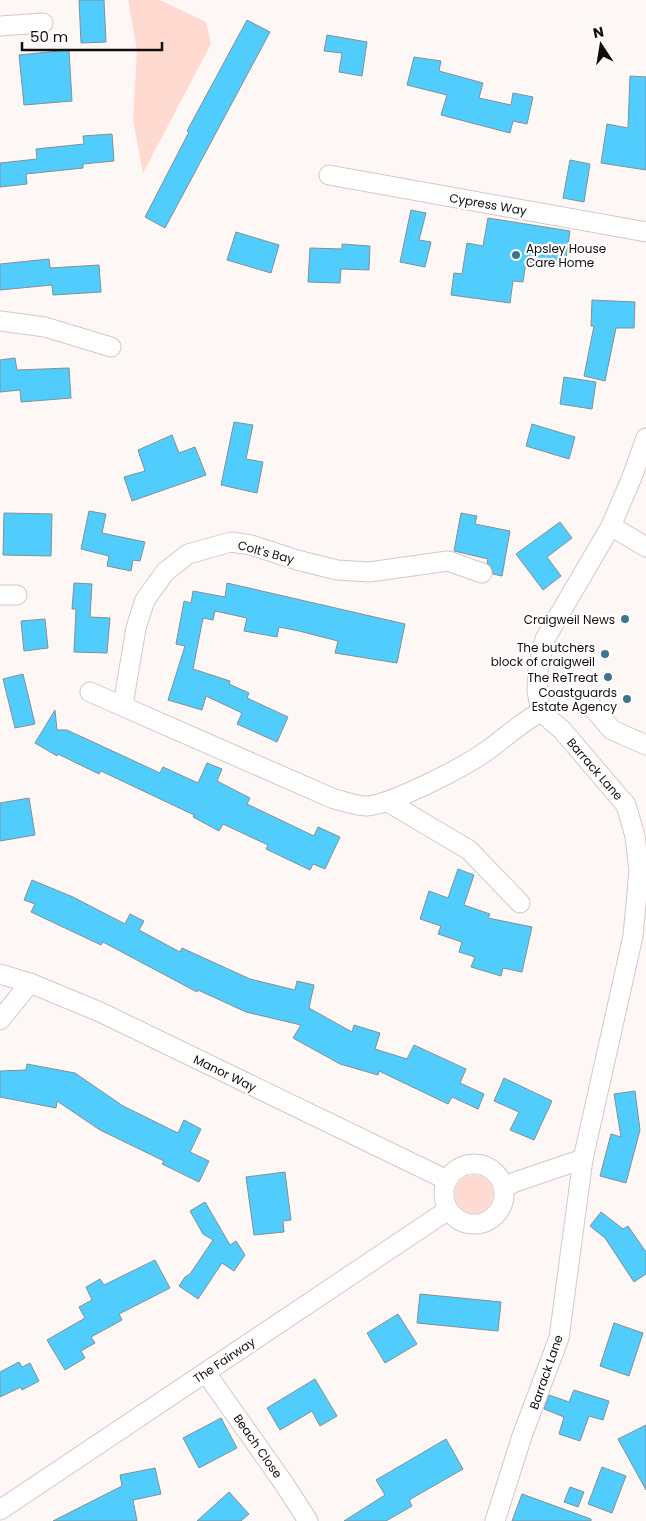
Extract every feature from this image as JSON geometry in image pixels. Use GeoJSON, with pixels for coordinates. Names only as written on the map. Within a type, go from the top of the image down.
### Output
{"type":"FeatureCollection","features":[{"type":"Feature","properties":{"kind":"street"},"geometry":{"type":"LineString","coordinates":[[0,26],[43,23]]}},
{"type":"Feature","properties":{"kind":"street","name":"Cypress Way"},"geometry":{"type":"LineString","coordinates":[[329,176],[646,232]]}},
{"type":"Feature","properties":{"kind":"street"},"geometry":{"type":"LineString","coordinates":[[0,321],[45,327],[111,346]]}},
{"type":"Feature","properties":{"kind":"street"},"geometry":{"type":"LineString","coordinates":[[90,692],[124,705],[334,798],[366,806],[388,802],[487,751],[524,721],[541,712],[537,692],[538,669],[545,639],[610,526],[632,477],[646,438]]}},
{"type":"Feature","properties":{"kind":"street"},"geometry":{"type":"LineString","coordinates":[[610,526],[646,547]]}},
{"type":"Feature","properties":{"kind":"street","name":"Colt's Bay"},"geometry":{"type":"LineString","coordinates":[[124,705],[136,628],[145,600],[165,572],[188,554],[232,542],[337,570],[369,572],[448,561],[482,573]]}},
{"type":"Feature","properties":{"kind":"street"},"geometry":{"type":"LineString","coordinates":[[588,702],[612,730],[646,745]]}},
{"type":"Feature","properties":{"kind":"street","name":"Barrack Lane"},"geometry":{"type":"LineString","coordinates":[[494,1521],[522,1436],[559,1338],[583,1159],[639,939],[639,872],[635,836],[626,804],[562,730],[541,712]]}},
{"type":"Feature","properties":{"kind":"street"},"geometry":{"type":"LineString","coordinates":[[388,802],[469,850],[520,903]]}},
{"type":"Feature","properties":{"kind":"street","name":"Manor Way"},"geometry":{"type":"LineString","coordinates":[[0,974],[30,983],[100,1012],[447,1180]]}},
{"type":"Feature","properties":{"kind":"street"},"geometry":{"type":"LineString","coordinates":[[0,1020],[30,983]]}},
{"type":"Feature","properties":{"kind":"street"},"geometry":{"type":"LineString","coordinates":[[505,1187],[583,1159]]}},
{"type":"Feature","properties":{"kind":"street"},"geometry":{"type":"LineString","coordinates":[[478,1164],[495,1172],[505,1187],[502,1207],[497,1214],[481,1224],[462,1222],[448,1210],[444,1190],[447,1180],[460,1168],[478,1164]]}},
{"type":"Feature","properties":{"kind":"street","name":"The Fairway"},"geometry":{"type":"LineString","coordinates":[[0,1510],[448,1210]]}},
{"type":"Feature","properties":{"kind":"street","name":"Beach Close"},"geometry":{"type":"LineString","coordinates":[[206,1372],[286,1485],[308,1521]]}},
{"type":"Feature","properties":{"kind":"shaded area"},"geometry":{"type":"Polygon","coordinates":[[[128,0],[160,0],[206,22],[211,44],[143,173],[133,120],[137,50],[128,0]]]}},
{"type":"Feature","properties":{"kind":"shaded area"},"geometry":{"type":"Polygon","coordinates":[[[474,1175],[488,1180],[493,1194],[488,1208],[474,1213],[460,1208],[455,1194],[460,1180],[474,1175]]]}},
{"type":"Feature","properties":{"kind":"building"},"geometry":{"type":"Polygon","coordinates":[[[79,0],[104,0],[106,42],[81,43],[79,0]]]}},
{"type":"Feature","properties":{"kind":"building"},"geometry":{"type":"Polygon","coordinates":[[[247,20],[270,32],[165,228],[145,217],[189,132],[187,131],[247,20]]]}},
{"type":"Feature","properties":{"kind":"building"},"geometry":{"type":"Polygon","coordinates":[[[327,35],[367,42],[362,76],[339,72],[342,53],[324,51],[327,35]]]}},
{"type":"Feature","properties":{"kind":"building"},"geometry":{"type":"Polygon","coordinates":[[[69,50],[72,101],[24,105],[19,55],[69,50]]]}},
{"type":"Feature","properties":{"kind":"building"},"geometry":{"type":"Polygon","coordinates":[[[414,57],[441,61],[439,71],[483,83],[479,98],[511,105],[513,93],[533,97],[527,124],[513,121],[510,133],[441,115],[447,95],[407,85],[414,57]]]}},
{"type":"Feature","properties":{"kind":"building"},"geometry":{"type":"Polygon","coordinates":[[[630,76],[646,77],[646,170],[601,163],[607,124],[628,128],[630,76]]]}},
{"type":"Feature","properties":{"kind":"building"},"geometry":{"type":"Polygon","coordinates":[[[112,134],[114,161],[83,164],[83,168],[26,174],[27,184],[0,187],[0,163],[37,159],[36,149],[84,144],[83,136],[112,134]]]}},
{"type":"Feature","properties":{"kind":"building"},"geometry":{"type":"Polygon","coordinates":[[[570,160],[590,164],[584,202],[563,198],[570,160]]]}},
{"type":"Feature","properties":{"kind":"building"},"geometry":{"type":"Polygon","coordinates":[[[411,210],[426,213],[419,240],[431,242],[425,267],[400,262],[411,210]]]}},
{"type":"Feature","properties":{"kind":"building","name":"Apsley House Care Home"},"geometry":{"type":"Polygon","coordinates":[[[488,218],[570,231],[565,266],[526,262],[523,282],[513,281],[510,303],[451,295],[454,273],[462,274],[467,243],[483,246],[488,218]]]}},
{"type":"Feature","properties":{"kind":"building"},"geometry":{"type":"Polygon","coordinates":[[[236,232],[279,245],[271,273],[227,260],[236,232]]]}},
{"type":"Feature","properties":{"kind":"building"},"geometry":{"type":"Polygon","coordinates":[[[342,244],[370,246],[369,270],[341,269],[340,283],[308,282],[310,248],[342,249],[342,244]]]}},
{"type":"Feature","properties":{"kind":"building"},"geometry":{"type":"Polygon","coordinates":[[[49,259],[50,268],[99,265],[101,292],[53,295],[52,285],[0,290],[0,264],[49,259]]]}},
{"type":"Feature","properties":{"kind":"building"},"geometry":{"type":"Polygon","coordinates":[[[592,300],[635,302],[634,328],[616,328],[605,381],[584,376],[594,326],[591,326],[592,300]]]}},
{"type":"Feature","properties":{"kind":"building"},"geometry":{"type":"Polygon","coordinates":[[[15,358],[17,370],[69,368],[71,398],[21,402],[20,390],[0,392],[0,360],[15,358]]]}},
{"type":"Feature","properties":{"kind":"building"},"geometry":{"type":"Polygon","coordinates":[[[564,377],[596,382],[592,409],[560,404],[564,377]]]}},
{"type":"Feature","properties":{"kind":"building"},"geometry":{"type":"Polygon","coordinates":[[[234,422],[253,425],[246,459],[263,462],[257,493],[221,485],[234,422]]]}},
{"type":"Feature","properties":{"kind":"building"},"geometry":{"type":"Polygon","coordinates":[[[532,424],[575,437],[569,459],[526,446],[532,424]]]}},
{"type":"Feature","properties":{"kind":"building"},"geometry":{"type":"Polygon","coordinates":[[[172,435],[179,453],[195,447],[206,475],[132,501],[124,477],[145,471],[138,450],[172,435]]]}},
{"type":"Feature","properties":{"kind":"building"},"geometry":{"type":"Polygon","coordinates":[[[89,511],[106,514],[102,533],[145,542],[140,561],[133,560],[131,571],[107,566],[109,556],[81,549],[89,511]]]}},
{"type":"Feature","properties":{"kind":"building"},"geometry":{"type":"Polygon","coordinates":[[[4,513],[52,514],[51,556],[3,555],[4,513]]]}},
{"type":"Feature","properties":{"kind":"building"},"geometry":{"type":"Polygon","coordinates":[[[461,513],[477,516],[475,524],[510,531],[502,576],[493,574],[491,566],[487,563],[488,559],[454,551],[461,513]]]}},
{"type":"Feature","properties":{"kind":"building"},"geometry":{"type":"Polygon","coordinates":[[[560,522],[572,538],[547,557],[561,576],[543,590],[516,554],[560,522]]]}},
{"type":"Feature","properties":{"kind":"building"},"geometry":{"type":"Polygon","coordinates":[[[74,583],[92,584],[90,617],[110,618],[107,653],[74,652],[76,609],[72,609],[74,583]]]}},
{"type":"Feature","properties":{"kind":"building"},"geometry":{"type":"Polygon","coordinates":[[[227,583],[405,624],[397,663],[335,653],[338,641],[299,631],[279,627],[277,637],[244,631],[247,618],[215,611],[213,620],[203,618],[193,669],[230,681],[229,684],[249,693],[247,698],[288,717],[277,742],[237,724],[242,713],[206,696],[202,710],[168,700],[185,646],[176,644],[184,601],[191,603],[193,591],[225,597],[227,583]]]}},
{"type":"Feature","properties":{"kind":"building"},"geometry":{"type":"Polygon","coordinates":[[[45,619],[48,648],[24,651],[21,621],[45,619]]]}},
{"type":"Feature","properties":{"kind":"building"},"geometry":{"type":"Polygon","coordinates":[[[23,674],[35,724],[15,728],[3,679],[23,674]]]}},
{"type":"Feature","properties":{"kind":"building"},"geometry":{"type":"Polygon","coordinates":[[[55,710],[57,730],[67,730],[160,773],[163,767],[198,783],[207,763],[222,769],[217,781],[250,798],[247,804],[314,836],[318,827],[340,837],[325,869],[313,864],[310,870],[266,849],[268,845],[223,824],[219,831],[193,817],[194,815],[101,771],[99,774],[58,754],[57,756],[35,743],[55,710]]]}},
{"type":"Feature","properties":{"kind":"building"},"geometry":{"type":"Polygon","coordinates":[[[29,798],[35,835],[0,841],[0,803],[29,798]]]}},
{"type":"Feature","properties":{"kind":"building"},"geometry":{"type":"Polygon","coordinates":[[[458,869],[474,875],[464,905],[490,914],[488,918],[532,927],[522,972],[503,968],[501,976],[471,967],[475,957],[459,952],[462,942],[438,934],[441,926],[420,919],[429,891],[448,898],[458,869]]]}},
{"type":"Feature","properties":{"kind":"building"},"geometry":{"type":"Polygon","coordinates":[[[32,880],[73,897],[125,924],[130,914],[144,921],[139,930],[180,952],[182,948],[250,979],[295,990],[297,981],[314,985],[309,1008],[352,1032],[354,1025],[380,1033],[375,1049],[407,1059],[414,1045],[466,1069],[460,1083],[484,1094],[478,1109],[452,1097],[448,1104],[379,1071],[378,1075],[340,1064],[293,1038],[301,1025],[246,1012],[198,990],[197,992],[103,942],[101,945],[31,912],[35,904],[24,900],[32,880]]]}},
{"type":"Feature","properties":{"kind":"building"},"geometry":{"type":"Polygon","coordinates":[[[27,1064],[75,1073],[123,1106],[178,1133],[184,1120],[201,1129],[190,1152],[209,1161],[199,1182],[162,1164],[164,1161],[100,1130],[57,1101],[56,1108],[0,1097],[0,1071],[26,1070],[27,1064]]]}},
{"type":"Feature","properties":{"kind":"building"},"geometry":{"type":"Polygon","coordinates":[[[504,1078],[552,1101],[534,1140],[510,1130],[519,1112],[494,1101],[504,1078]]]}},
{"type":"Feature","properties":{"kind":"building"},"geometry":{"type":"Polygon","coordinates":[[[635,1091],[640,1130],[626,1183],[600,1176],[611,1134],[621,1137],[614,1094],[635,1091]]]}},
{"type":"Feature","properties":{"kind":"building"},"geometry":{"type":"Polygon","coordinates":[[[285,1172],[291,1220],[283,1221],[284,1232],[254,1235],[246,1177],[285,1172]]]}},
{"type":"Feature","properties":{"kind":"building"},"geometry":{"type":"Polygon","coordinates":[[[205,1202],[230,1245],[236,1241],[245,1255],[234,1271],[222,1263],[198,1299],[179,1286],[185,1277],[190,1274],[213,1240],[203,1234],[190,1211],[205,1202]]]}},
{"type":"Feature","properties":{"kind":"building"},"geometry":{"type":"Polygon","coordinates":[[[601,1212],[623,1229],[628,1226],[646,1252],[646,1274],[634,1282],[605,1238],[590,1226],[601,1212]]]}},
{"type":"Feature","properties":{"kind":"building"},"geometry":{"type":"Polygon","coordinates":[[[155,1260],[170,1288],[119,1314],[122,1320],[91,1337],[95,1343],[81,1351],[85,1358],[65,1370],[47,1340],[85,1318],[79,1307],[92,1300],[86,1287],[100,1279],[104,1285],[155,1260]]]}},
{"type":"Feature","properties":{"kind":"building"},"geometry":{"type":"Polygon","coordinates":[[[420,1294],[501,1302],[498,1331],[417,1323],[420,1294]]]}},
{"type":"Feature","properties":{"kind":"building"},"geometry":{"type":"Polygon","coordinates":[[[398,1314],[417,1344],[385,1363],[367,1333],[398,1314]]]}},
{"type":"Feature","properties":{"kind":"building"},"geometry":{"type":"Polygon","coordinates":[[[614,1323],[643,1333],[629,1376],[600,1366],[614,1323]]]}},
{"type":"Feature","properties":{"kind":"building"},"geometry":{"type":"Polygon","coordinates":[[[19,1362],[22,1367],[30,1363],[39,1381],[22,1390],[21,1387],[0,1397],[0,1372],[19,1362]]]}},
{"type":"Feature","properties":{"kind":"building"},"geometry":{"type":"Polygon","coordinates":[[[315,1379],[337,1416],[320,1426],[312,1411],[280,1430],[267,1408],[315,1379]]]}},
{"type":"Feature","properties":{"kind":"building"},"geometry":{"type":"Polygon","coordinates":[[[574,1390],[609,1401],[603,1420],[589,1416],[580,1441],[559,1434],[564,1417],[544,1409],[549,1395],[569,1402],[574,1390]]]}},
{"type":"Feature","properties":{"kind":"building"},"geometry":{"type":"Polygon","coordinates":[[[221,1418],[237,1448],[199,1468],[183,1438],[221,1418]]]}},
{"type":"Feature","properties":{"kind":"building"},"geometry":{"type":"Polygon","coordinates":[[[646,1425],[646,1490],[618,1439],[646,1425]]]}},
{"type":"Feature","properties":{"kind":"building"},"geometry":{"type":"Polygon","coordinates":[[[446,1439],[463,1469],[409,1500],[412,1506],[386,1521],[344,1521],[385,1495],[376,1480],[446,1439]]]}},
{"type":"Feature","properties":{"kind":"building"},"geometry":{"type":"Polygon","coordinates":[[[602,1467],[626,1476],[612,1513],[588,1504],[602,1467]]]}},
{"type":"Feature","properties":{"kind":"building"},"geometry":{"type":"Polygon","coordinates":[[[155,1468],[161,1494],[133,1500],[137,1521],[53,1521],[122,1486],[120,1475],[155,1468]]]}},
{"type":"Feature","properties":{"kind":"building"},"geometry":{"type":"Polygon","coordinates":[[[570,1487],[584,1492],[578,1507],[564,1502],[570,1487]]]}},
{"type":"Feature","properties":{"kind":"building"},"geometry":{"type":"Polygon","coordinates":[[[229,1492],[249,1514],[241,1521],[197,1521],[229,1492]]]}},
{"type":"Feature","properties":{"kind":"building"},"geometry":{"type":"Polygon","coordinates":[[[522,1494],[591,1519],[591,1521],[512,1521],[522,1494]]]}},
{"type":"Feature","properties":{"kind":"place","name":"Apsley House Care Home"},"geometry":{"type":"Point","coordinates":[516,255]}},
{"type":"Feature","properties":{"kind":"place","name":"Craigweil News"},"geometry":{"type":"Point","coordinates":[625,619]}},
{"type":"Feature","properties":{"kind":"place","name":"The butchers block of craigweil"},"geometry":{"type":"Point","coordinates":[605,654]}},
{"type":"Feature","properties":{"kind":"place","name":"The ReTreat"},"geometry":{"type":"Point","coordinates":[608,677]}},
{"type":"Feature","properties":{"kind":"place","name":"Coastguards Estate Agency"},"geometry":{"type":"Point","coordinates":[627,699]}}]}
